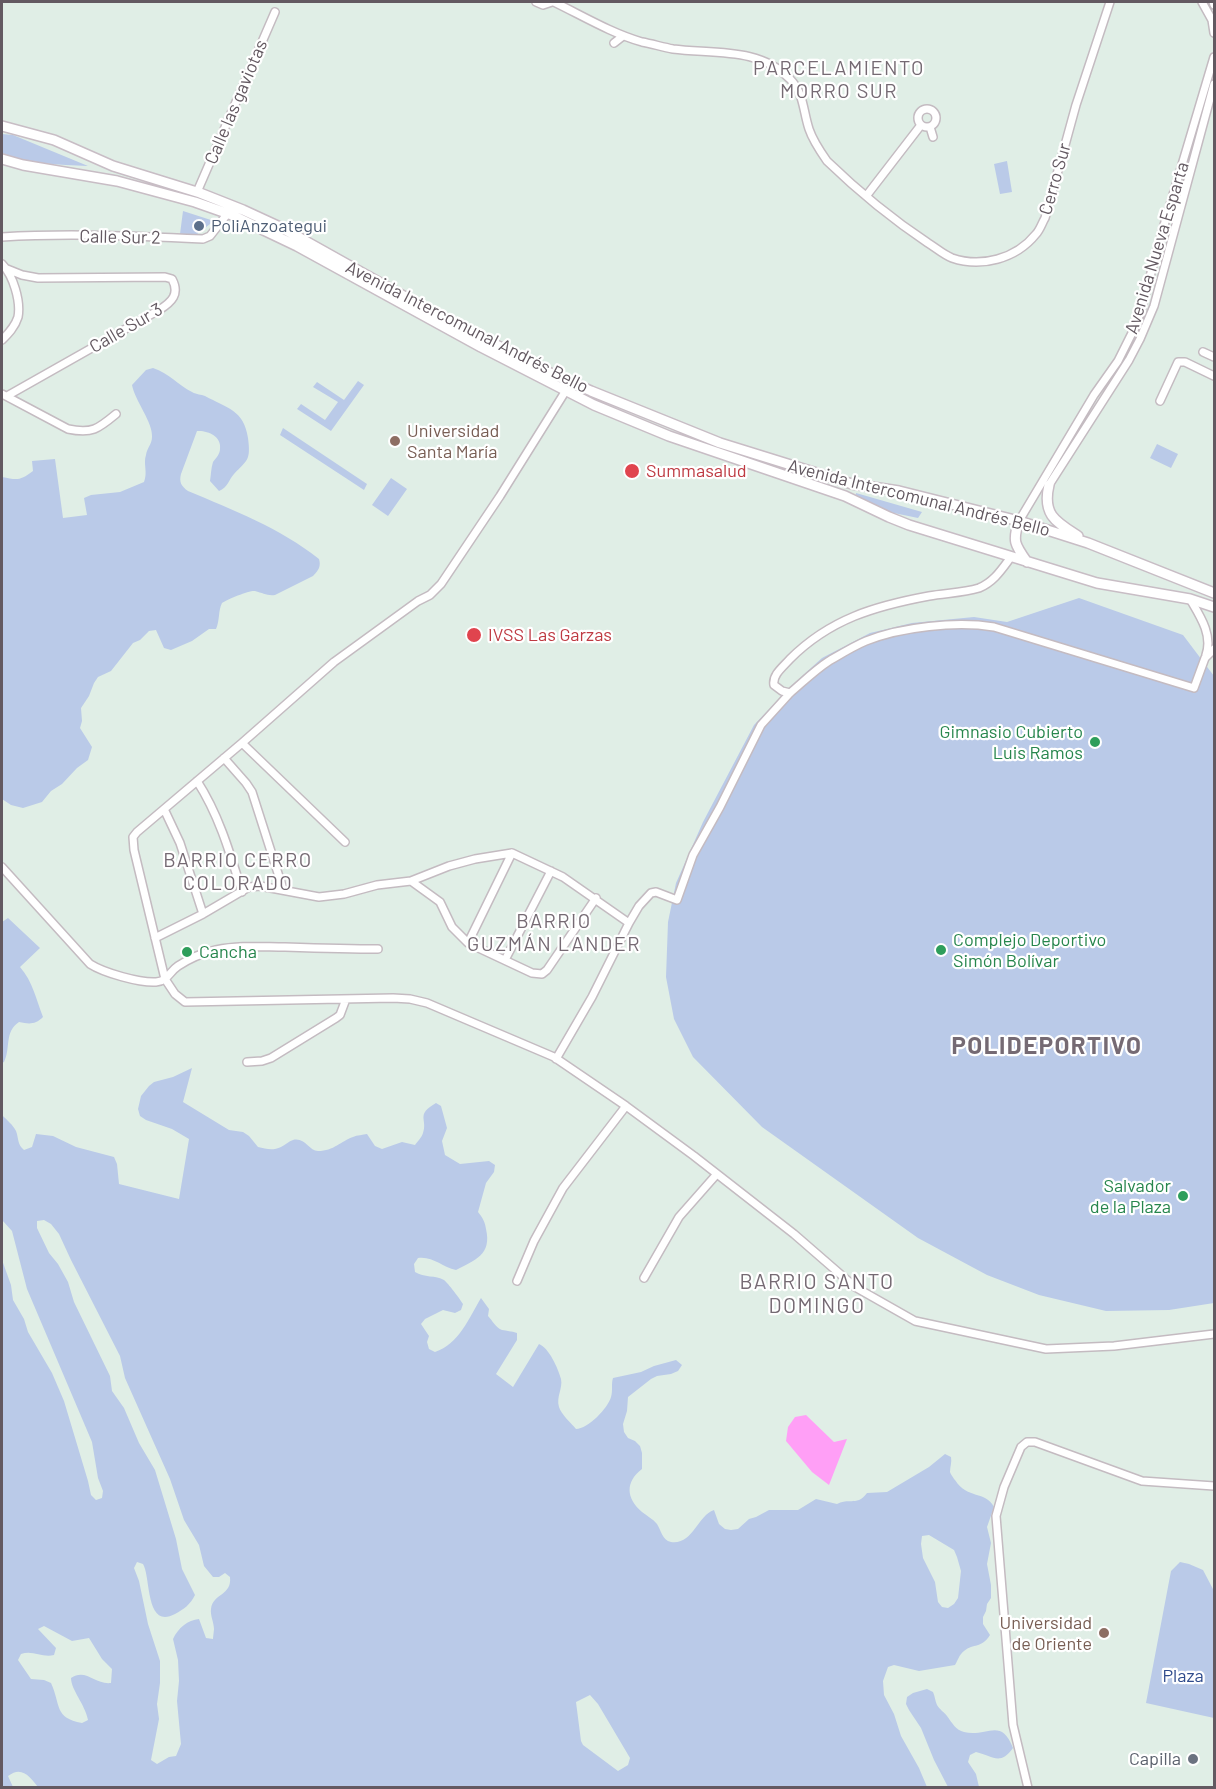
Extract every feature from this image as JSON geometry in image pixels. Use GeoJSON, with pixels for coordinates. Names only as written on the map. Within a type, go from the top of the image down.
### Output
{"type":"FeatureCollection","features":[{"type":"Feature","properties":{"kind":"main road","name":"Avenida Intercomunal Andrés Bello"},"geometry":{"type":"LineString","coordinates":[[2,126],[54,140],[113,166],[223,201],[282,228],[416,303],[548,372],[720,443],[852,484],[910,494],[1019,521],[1088,543],[1215,593]]}},
{"type":"Feature","properties":{"kind":"main road","name":"Avenida Intercomunal Andrés Bello"},"geometry":{"type":"LineString","coordinates":[[2,159],[23,165],[117,181],[228,213],[297,246],[565,392],[669,436],[826,489],[909,525],[1097,584],[1190,599],[1215,607]]}},
{"type":"Feature","properties":{"kind":"main road"},"geometry":{"type":"LineString","coordinates":[[1049,485],[1047,501],[1049,512],[1056,522],[1088,543]]}},
{"type":"Feature","properties":{"kind":"main road"},"geometry":{"type":"LineString","coordinates":[[1019,521],[1014,534],[1018,549],[1027,562]]}},
{"type":"Feature","properties":{"kind":"street","name":"Cerro Sur"},"geometry":{"type":"LineString","coordinates":[[536,2],[543,5],[553,2],[623,36],[672,48],[727,52],[758,58],[771,65],[789,77],[798,89],[809,129],[818,149],[827,161],[904,227],[951,258],[971,262],[989,261],[1010,255],[1038,233],[1045,218],[1076,105],[1110,2]]}},
{"type":"Feature","properties":{"kind":"street"},"geometry":{"type":"LineString","coordinates":[[1202,2],[1212,20],[1215,33]]}},
{"type":"Feature","properties":{"kind":"street","name":"Calle las gaviotas"},"geometry":{"type":"LineString","coordinates":[[197,192],[275,12]]}},
{"type":"Feature","properties":{"kind":"street"},"geometry":{"type":"LineString","coordinates":[[614,43],[623,36]]}},
{"type":"Feature","properties":{"kind":"street","name":"Avenida Nueva Esparta"},"geometry":{"type":"LineString","coordinates":[[1019,521],[1118,361],[1140,314],[1162,232],[1215,57]]}},
{"type":"Feature","properties":{"kind":"street","name":"Avenida Nueva Esparta"},"geometry":{"type":"LineString","coordinates":[[1049,485],[1129,360],[1146,326],[1154,306],[1215,84]]}},
{"type":"Feature","properties":{"kind":"street"},"geometry":{"type":"LineString","coordinates":[[931,109],[935,113],[935,123],[930,127],[921,125],[918,120],[922,110],[931,109]]}},
{"type":"Feature","properties":{"kind":"street"},"geometry":{"type":"LineString","coordinates":[[867,195],[921,125]]}},
{"type":"Feature","properties":{"kind":"street"},"geometry":{"type":"LineString","coordinates":[[930,127],[933,137]]}},
{"type":"Feature","properties":{"kind":"street","name":"Calle Sur 2"},"geometry":{"type":"LineString","coordinates":[[2,237],[28,235],[203,239],[210,236],[228,213]]}},
{"type":"Feature","properties":{"kind":"street"},"geometry":{"type":"LineString","coordinates":[[2,340],[10,333],[18,317],[18,301],[13,283],[4,266]]}},
{"type":"Feature","properties":{"kind":"street","name":"Calle Sur 3"},"geometry":{"type":"LineString","coordinates":[[4,266],[22,275],[38,278],[165,277],[172,279],[175,293],[172,302],[159,310],[4,395]]}},
{"type":"Feature","properties":{"kind":"street"},"geometry":{"type":"LineString","coordinates":[[1203,352],[1215,357]]}},
{"type":"Feature","properties":{"kind":"street"},"geometry":{"type":"LineString","coordinates":[[1160,401],[1175,365],[1181,361],[1215,376]]}},
{"type":"Feature","properties":{"kind":"street"},"geometry":{"type":"LineString","coordinates":[[565,392],[441,584],[430,595],[418,601],[334,662],[133,837],[165,980],[174,994],[185,1002],[410,999],[426,1003],[556,1059],[626,1106],[694,1156],[794,1234],[855,1287],[915,1321],[1046,1348],[1114,1346],[1215,1334]]}},
{"type":"Feature","properties":{"kind":"street"},"geometry":{"type":"LineString","coordinates":[[4,395],[76,431],[97,430],[116,414]]}},
{"type":"Feature","properties":{"kind":"street"},"geometry":{"type":"LineString","coordinates":[[790,693],[777,689],[773,680],[800,649],[825,630],[852,616],[875,609],[920,598],[979,588],[992,581],[1011,557]]}},
{"type":"Feature","properties":{"kind":"street"},"geometry":{"type":"LineString","coordinates":[[556,1059],[592,997],[639,906],[651,893],[656,892],[677,900],[693,855],[761,725],[790,693],[827,662],[866,641],[894,633],[978,624],[1194,687],[1209,648],[1208,637],[1201,618],[1190,599]]}},
{"type":"Feature","properties":{"kind":"street"},"geometry":{"type":"LineString","coordinates":[[1205,658],[1215,649]]}},
{"type":"Feature","properties":{"kind":"street"},"geometry":{"type":"LineString","coordinates":[[242,743],[345,842]]}},
{"type":"Feature","properties":{"kind":"street"},"geometry":{"type":"LineString","coordinates":[[224,758],[252,792],[283,889]]}},
{"type":"Feature","properties":{"kind":"street"},"geometry":{"type":"LineString","coordinates":[[197,781],[209,799],[221,825],[242,891]]}},
{"type":"Feature","properties":{"kind":"street"},"geometry":{"type":"LineString","coordinates":[[164,809],[180,843],[202,914]]}},
{"type":"Feature","properties":{"kind":"street"},"geometry":{"type":"LineString","coordinates":[[155,938],[249,887],[283,889],[319,897],[344,894],[377,885],[411,881],[449,866],[513,853],[552,871],[596,898],[629,923]]}},
{"type":"Feature","properties":{"kind":"street"},"geometry":{"type":"LineString","coordinates":[[468,943],[513,853]]}},
{"type":"Feature","properties":{"kind":"street"},"geometry":{"type":"LineString","coordinates":[[2,867],[90,964],[110,974],[151,982],[165,980],[175,968],[193,957],[217,950],[244,947],[378,949]]}},
{"type":"Feature","properties":{"kind":"street"},"geometry":{"type":"LineString","coordinates":[[506,960],[552,871]]}},
{"type":"Feature","properties":{"kind":"street"},"geometry":{"type":"LineString","coordinates":[[411,881],[440,902],[452,927],[468,943],[532,973],[542,974],[596,898]]}},
{"type":"Feature","properties":{"kind":"street"},"geometry":{"type":"LineString","coordinates":[[247,1062],[271,1058],[336,1018],[340,1015],[346,999]]}},
{"type":"Feature","properties":{"kind":"street"},"geometry":{"type":"LineString","coordinates":[[517,1281],[534,1241],[563,1188],[626,1106]]}},
{"type":"Feature","properties":{"kind":"street"},"geometry":{"type":"LineString","coordinates":[[644,1278],[680,1217],[716,1175]]}},
{"type":"Feature","properties":{"kind":"street"},"geometry":{"type":"LineString","coordinates":[[1028,1788],[1013,1725],[996,1516],[1004,1487],[1022,1447],[1028,1442],[1035,1442],[1142,1481],[1215,1486]]}},
{"type":"Feature","properties":{"kind":"green space"},"geometry":{"type":"Polygon","coordinates":[[[2,134],[13,135],[88,166],[33,162],[12,157],[2,153],[2,134]]]}},
{"type":"Feature","properties":{"kind":"green space"},"geometry":{"type":"Polygon","coordinates":[[[1007,161],[1012,192],[1000,194],[994,164],[1007,161]]]}},
{"type":"Feature","properties":{"kind":"green space"},"geometry":{"type":"Polygon","coordinates":[[[183,211],[214,221],[197,234],[180,234],[183,211]]]}},
{"type":"Feature","properties":{"kind":"green space"},"geometry":{"type":"Polygon","coordinates":[[[153,368],[192,392],[227,407],[243,421],[246,429],[249,446],[247,459],[226,486],[219,491],[210,481],[213,462],[220,451],[219,441],[209,433],[197,431],[181,474],[180,482],[184,487],[188,491],[256,520],[288,538],[319,559],[319,568],[313,576],[275,595],[252,591],[225,601],[221,606],[216,629],[209,629],[192,641],[171,650],[164,648],[156,630],[149,631],[133,643],[111,671],[98,677],[81,708],[80,728],[92,747],[88,760],[51,791],[42,802],[23,808],[11,805],[2,799],[2,477],[15,479],[25,477],[33,471],[32,461],[55,459],[63,518],[87,515],[84,498],[91,495],[120,492],[144,482],[145,458],[152,439],[152,431],[132,385],[146,370],[153,368]]]}},
{"type":"Feature","properties":{"kind":"green space"},"geometry":{"type":"Polygon","coordinates":[[[358,381],[364,385],[331,431],[297,409],[301,404],[325,420],[338,402],[313,387],[317,382],[344,400],[358,381]]]}},
{"type":"Feature","properties":{"kind":"green space"},"geometry":{"type":"Polygon","coordinates":[[[283,428],[367,484],[364,490],[280,435],[283,428]]]}},
{"type":"Feature","properties":{"kind":"green space"},"geometry":{"type":"Polygon","coordinates":[[[1157,444],[1178,454],[1171,468],[1150,458],[1157,444]]]}},
{"type":"Feature","properties":{"kind":"green space"},"geometry":{"type":"Polygon","coordinates":[[[391,478],[407,489],[388,516],[372,505],[391,478]]]}},
{"type":"Feature","properties":{"kind":"green space"},"geometry":{"type":"Polygon","coordinates":[[[856,493],[922,512],[918,518],[889,512],[856,498],[856,493]]]}},
{"type":"Feature","properties":{"kind":"green space","name":"Complejo Deportivo Simón Bolívar"},"geometry":{"type":"Polygon","coordinates":[[[1079,598],[1183,635],[1214,676],[1214,1303],[1169,1310],[1106,1311],[1039,1295],[987,1275],[918,1238],[762,1127],[693,1057],[674,1019],[666,977],[668,922],[676,883],[703,822],[754,725],[790,687],[822,658],[870,633],[912,623],[974,617],[1007,622],[1079,598]]]}},
{"type":"Feature","properties":{"kind":"green space"},"geometry":{"type":"Polygon","coordinates":[[[8,918],[40,948],[20,967],[31,985],[43,1017],[35,1023],[19,1022],[14,1026],[11,1030],[6,1057],[2,1063],[2,922],[8,918]]]}},
{"type":"Feature","properties":{"kind":"green space"},"geometry":{"type":"Polygon","coordinates":[[[192,1068],[183,1102],[229,1130],[243,1132],[258,1147],[270,1149],[301,1140],[312,1149],[324,1151],[355,1136],[367,1134],[375,1146],[382,1149],[402,1142],[415,1145],[423,1133],[426,1111],[436,1103],[441,1106],[447,1128],[442,1141],[445,1155],[460,1164],[489,1161],[495,1165],[494,1172],[486,1183],[478,1212],[484,1222],[487,1238],[487,1245],[480,1256],[456,1270],[423,1258],[418,1258],[414,1264],[415,1272],[444,1280],[463,1304],[461,1310],[455,1313],[443,1310],[425,1319],[421,1324],[429,1336],[427,1342],[429,1349],[435,1352],[451,1343],[462,1330],[481,1298],[489,1309],[488,1316],[496,1326],[502,1330],[517,1333],[517,1340],[496,1374],[513,1387],[539,1344],[543,1346],[553,1359],[561,1379],[559,1407],[576,1429],[592,1422],[606,1407],[611,1397],[613,1378],[641,1372],[676,1360],[682,1365],[678,1371],[651,1379],[628,1397],[623,1424],[624,1432],[628,1438],[640,1446],[642,1453],[642,1469],[630,1485],[630,1496],[637,1507],[657,1524],[668,1541],[678,1542],[685,1539],[708,1513],[714,1510],[719,1524],[725,1529],[738,1529],[749,1519],[769,1510],[798,1510],[816,1499],[837,1504],[860,1500],[867,1493],[887,1492],[929,1467],[945,1454],[951,1457],[950,1473],[960,1486],[986,1498],[994,1507],[987,1527],[991,1543],[987,1564],[991,1598],[983,1617],[983,1624],[990,1635],[984,1642],[964,1651],[955,1665],[919,1671],[894,1665],[888,1667],[883,1681],[884,1695],[894,1714],[901,1736],[927,1787],[39,1788],[25,1774],[17,1772],[8,1776],[13,1787],[2,1787],[2,1260],[11,1285],[13,1300],[24,1319],[28,1332],[52,1373],[64,1401],[91,1495],[96,1500],[102,1498],[103,1491],[98,1478],[92,1442],[27,1289],[12,1231],[2,1220],[2,1115],[15,1129],[19,1143],[24,1150],[32,1147],[36,1134],[53,1136],[76,1147],[114,1157],[119,1184],[179,1199],[189,1139],[172,1129],[146,1120],[140,1116],[138,1109],[141,1096],[149,1086],[154,1082],[173,1077],[192,1068]],[[44,1220],[37,1221],[37,1228],[49,1253],[68,1282],[74,1302],[110,1376],[112,1391],[124,1408],[139,1443],[155,1470],[176,1539],[182,1569],[195,1595],[175,1614],[165,1617],[158,1615],[151,1600],[143,1564],[137,1562],[134,1568],[160,1661],[157,1704],[159,1719],[151,1760],[157,1764],[176,1756],[181,1744],[177,1701],[178,1660],[173,1639],[184,1625],[199,1619],[206,1638],[213,1639],[212,1604],[228,1588],[230,1577],[225,1573],[219,1577],[213,1577],[204,1566],[199,1545],[184,1520],[170,1479],[125,1378],[120,1356],[59,1234],[51,1224],[44,1220]],[[929,1535],[922,1536],[923,1558],[935,1582],[938,1602],[942,1607],[948,1608],[958,1598],[961,1571],[957,1557],[954,1550],[929,1535]],[[44,1626],[38,1629],[56,1648],[54,1655],[25,1653],[21,1654],[18,1660],[31,1679],[51,1683],[60,1709],[67,1718],[82,1723],[88,1720],[71,1678],[81,1675],[100,1682],[111,1683],[112,1669],[102,1659],[89,1638],[72,1641],[44,1626]],[[590,1695],[576,1702],[583,1745],[618,1771],[628,1765],[630,1758],[598,1704],[590,1695]]]}},
{"type":"Feature","properties":{"kind":"green space","name":"Plaza"},"geometry":{"type":"Polygon","coordinates":[[[1180,1562],[1203,1570],[1214,1591],[1214,1718],[1146,1703],[1171,1571],[1180,1562]]]}},
{"type":"Feature","properties":{"kind":"green space"},"geometry":{"type":"Polygon","coordinates":[[[927,1689],[933,1692],[938,1707],[959,1730],[979,1733],[998,1730],[1008,1738],[1013,1748],[1004,1757],[996,1758],[976,1752],[970,1755],[968,1762],[976,1774],[979,1787],[948,1787],[921,1728],[906,1704],[907,1697],[927,1689]]]}},
{"type":"Feature","properties":{"kind":"shaded area"},"geometry":{"type":"Polygon","coordinates":[[[806,1415],[834,1442],[847,1439],[829,1485],[812,1472],[786,1441],[788,1427],[795,1417],[806,1415]]]}},
{"type":"Feature","properties":{"kind":"place","name":"PoliAnzoategui"},"geometry":{"type":"Point","coordinates":[199,226]}},
{"type":"Feature","properties":{"kind":"place","name":"Universidad Santa María"},"geometry":{"type":"Point","coordinates":[395,441]}},
{"type":"Feature","properties":{"kind":"place","name":"Summasalud"},"geometry":{"type":"Point","coordinates":[632,471]}},
{"type":"Feature","properties":{"kind":"place","name":"IVSS Las Garzas"},"geometry":{"type":"Point","coordinates":[474,635]}},
{"type":"Feature","properties":{"kind":"place","name":"Gimnasio Cubierto Luis Ramos"},"geometry":{"type":"Point","coordinates":[1095,742]}},
{"type":"Feature","properties":{"kind":"place","name":"Complejo Deportivo Simón Bolívar"},"geometry":{"type":"Point","coordinates":[941,950]}},
{"type":"Feature","properties":{"kind":"place","name":"Cancha"},"geometry":{"type":"Point","coordinates":[187,952]}},
{"type":"Feature","properties":{"kind":"place","name":"Salvador de la Plaza"},"geometry":{"type":"Point","coordinates":[1183,1196]}},
{"type":"Feature","properties":{"kind":"place","name":"Universidad de Oriente"},"geometry":{"type":"Point","coordinates":[1104,1633]}},
{"type":"Feature","properties":{"kind":"place","name":"Capilla"},"geometry":{"type":"Point","coordinates":[1193,1759]}},
{"type":"Feature","properties":{"kind":"district","name":"PARCELAMIENTO MORRO SUR"},"geometry":{"type":"Point","coordinates":[839,80]}},
{"type":"Feature","properties":{"kind":"district","name":"BARRIO CERRO COLORADO"},"geometry":{"type":"Point","coordinates":[238,872]}},
{"type":"Feature","properties":{"kind":"district","name":"BARRIO GUZMÁN LANDER"},"geometry":{"type":"Point","coordinates":[554,932]}},
{"type":"Feature","properties":{"kind":"district","name":"POLIDEPORTIVO"},"geometry":{"type":"Point","coordinates":[1047,1046]}},
{"type":"Feature","properties":{"kind":"district","name":"BARRIO SANTO DOMINGO"},"geometry":{"type":"Point","coordinates":[817,1294]}}]}
